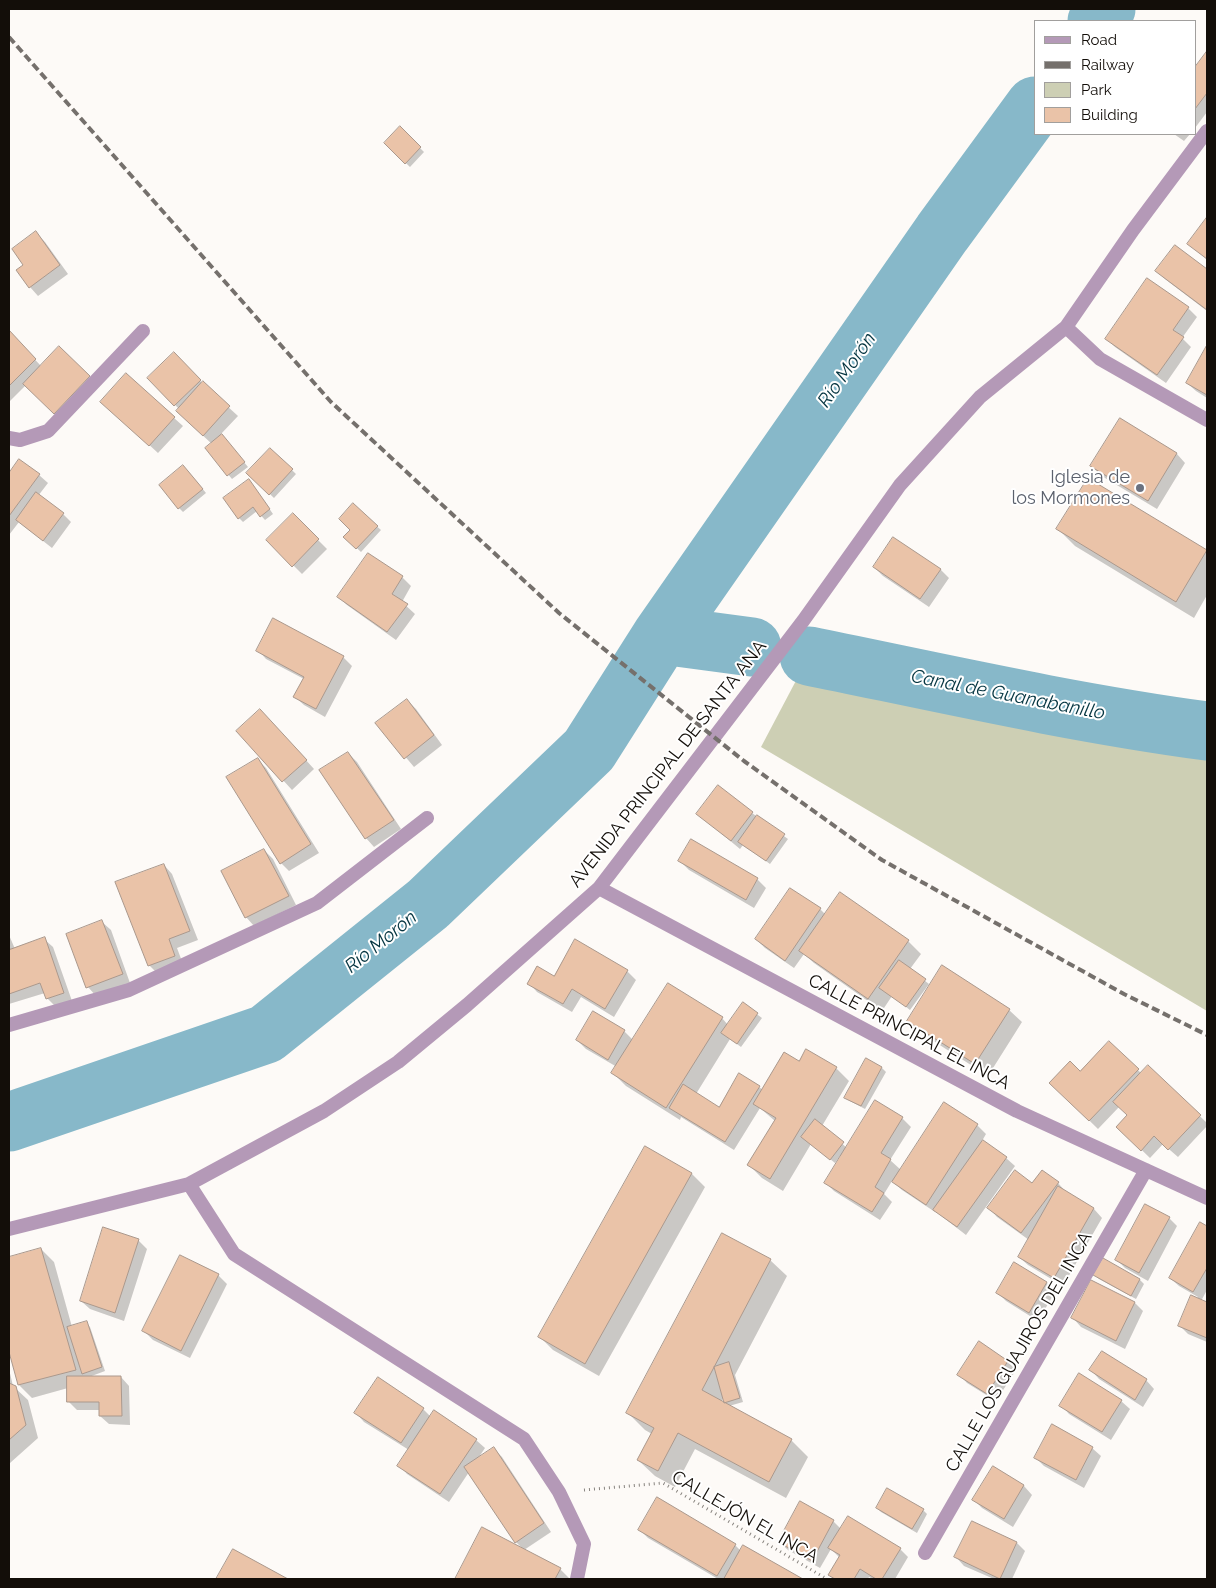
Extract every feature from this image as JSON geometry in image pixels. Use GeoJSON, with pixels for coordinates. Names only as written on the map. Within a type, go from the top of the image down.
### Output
{"type":"FeatureCollection","features":[{"type":"Feature","properties":{"kind":"street","name":"AVENIDA PRINCIPAL DE SANTA ANA"},"geometry":{"type":"LineString","coordinates":[[9,1230],[189,1184],[324,1112],[398,1062],[467,1005],[599,888],[803,621],[900,485],[980,398],[1066,327],[1133,230],[1207,131]]}},
{"type":"Feature","properties":{"kind":"street"},"geometry":{"type":"LineString","coordinates":[[1066,327],[1100,359],[1207,420]]}},
{"type":"Feature","properties":{"kind":"street"},"geometry":{"type":"LineString","coordinates":[[9,438],[20,440],[48,431],[144,331]]}},
{"type":"Feature","properties":{"kind":"street"},"geometry":{"type":"LineString","coordinates":[[9,1025],[129,990],[318,903],[428,818]]}},
{"type":"Feature","properties":{"kind":"street","name":"CALLE PRINCIPAL EL INCA"},"geometry":{"type":"LineString","coordinates":[[599,888],[1017,1111],[1207,1198]]}},
{"type":"Feature","properties":{"kind":"street","name":"CALLE LOS GUAJIROS DEL INCA"},"geometry":{"type":"LineString","coordinates":[[925,1553],[1146,1170]]}},
{"type":"Feature","properties":{"kind":"street"},"geometry":{"type":"LineString","coordinates":[[189,1184],[234,1254],[524,1439],[559,1492],[584,1544],[577,1579]]}},
{"type":"Feature","properties":{"kind":"path","name":"CALLEJÓN EL INCA"},"geometry":{"type":"LineString","coordinates":[[559,1492],[663,1483],[827,1579]]}},
{"type":"Feature","properties":{"kind":"green space"},"geometry":{"type":"Polygon","coordinates":[[[809,656],[1207,729],[1207,1011],[761,747],[809,656]]]}},
{"type":"Feature","properties":{"kind":"building"},"geometry":{"type":"Polygon","coordinates":[[[1207,51],[1207,93],[1196,108],[1196,66],[1207,51]]]}},
{"type":"Feature","properties":{"kind":"building"},"geometry":{"type":"Polygon","coordinates":[[[400,126],[421,147],[405,164],[384,143],[400,126]]]}},
{"type":"Feature","properties":{"kind":"building"},"geometry":{"type":"Polygon","coordinates":[[[1207,217],[1207,259],[1187,244],[1207,217]]]}},
{"type":"Feature","properties":{"kind":"building"},"geometry":{"type":"Polygon","coordinates":[[[36,231],[60,265],[29,288],[16,270],[23,265],[12,249],[36,231]]]}},
{"type":"Feature","properties":{"kind":"building"},"geometry":{"type":"Polygon","coordinates":[[[1175,245],[1207,269],[1207,310],[1155,271],[1175,245]]]}},
{"type":"Feature","properties":{"kind":"building"},"geometry":{"type":"Polygon","coordinates":[[[1147,278],[1189,307],[1173,330],[1184,337],[1157,375],[1105,339],[1147,278]]]}},
{"type":"Feature","properties":{"kind":"building"},"geometry":{"type":"Polygon","coordinates":[[[9,330],[36,359],[9,386],[9,330]]]}},
{"type":"Feature","properties":{"kind":"building"},"geometry":{"type":"Polygon","coordinates":[[[1207,345],[1207,395],[1186,383],[1207,345]]]}},
{"type":"Feature","properties":{"kind":"building"},"geometry":{"type":"Polygon","coordinates":[[[59,346],[90,376],[54,414],[23,384],[59,346]]]}},
{"type":"Feature","properties":{"kind":"building"},"geometry":{"type":"Polygon","coordinates":[[[174,352],[201,380],[174,406],[147,378],[174,352]]]}},
{"type":"Feature","properties":{"kind":"building"},"geometry":{"type":"Polygon","coordinates":[[[126,373],[175,417],[149,446],[100,402],[126,373]]]}},
{"type":"Feature","properties":{"kind":"building"},"geometry":{"type":"Polygon","coordinates":[[[203,381],[230,406],[203,436],[176,411],[203,381]]]}},
{"type":"Feature","properties":{"kind":"building"},"geometry":{"type":"Polygon","coordinates":[[[1120,418],[1177,453],[1148,501],[1090,466],[1120,418]]]}},
{"type":"Feature","properties":{"kind":"building"},"geometry":{"type":"Polygon","coordinates":[[[222,434],[245,462],[227,476],[205,448],[222,434]]]}},
{"type":"Feature","properties":{"kind":"building"},"geometry":{"type":"Polygon","coordinates":[[[270,448],[293,469],[269,495],[246,473],[270,448]]]}},
{"type":"Feature","properties":{"kind":"building"},"geometry":{"type":"Polygon","coordinates":[[[19,459],[40,474],[9,516],[9,473],[19,459]]]}},
{"type":"Feature","properties":{"kind":"building"},"geometry":{"type":"Polygon","coordinates":[[[183,465],[203,489],[178,509],[159,485],[183,465]]]}},
{"type":"Feature","properties":{"kind":"building"},"geometry":{"type":"Polygon","coordinates":[[[1088,478],[1207,550],[1176,602],[1056,529],[1088,478]]]}},
{"type":"Feature","properties":{"kind":"building"},"geometry":{"type":"Polygon","coordinates":[[[249,479],[270,509],[260,517],[253,507],[238,519],[223,498],[249,479]]]}},
{"type":"Feature","properties":{"kind":"building"},"geometry":{"type":"Polygon","coordinates":[[[36,492],[64,513],[43,541],[16,520],[36,492]]]}},
{"type":"Feature","properties":{"kind":"building"},"geometry":{"type":"Polygon","coordinates":[[[353,503],[378,526],[356,549],[343,537],[350,530],[339,519],[353,503]]]}},
{"type":"Feature","properties":{"kind":"building"},"geometry":{"type":"Polygon","coordinates":[[[293,513],[319,539],[292,567],[266,540],[293,513]]]}},
{"type":"Feature","properties":{"kind":"building"},"geometry":{"type":"Polygon","coordinates":[[[893,537],[941,569],[920,599],[873,567],[893,537]]]}},
{"type":"Feature","properties":{"kind":"building"},"geometry":{"type":"Polygon","coordinates":[[[368,553],[403,576],[392,594],[408,604],[387,632],[337,597],[368,553]]]}},
{"type":"Feature","properties":{"kind":"building"},"geometry":{"type":"Polygon","coordinates":[[[273,618],[344,656],[316,709],[293,697],[304,677],[256,651],[273,618]]]}},
{"type":"Feature","properties":{"kind":"building"},"geometry":{"type":"Polygon","coordinates":[[[407,699],[434,735],[404,759],[375,723],[407,699]]]}},
{"type":"Feature","properties":{"kind":"building"},"geometry":{"type":"Polygon","coordinates":[[[260,709],[307,760],[282,782],[236,731],[260,709]]]}},
{"type":"Feature","properties":{"kind":"building"},"geometry":{"type":"Polygon","coordinates":[[[348,752],[394,820],[365,839],[319,770],[348,752]]]}},
{"type":"Feature","properties":{"kind":"building"},"geometry":{"type":"Polygon","coordinates":[[[258,758],[311,844],[280,864],[226,777],[258,758]]]}},
{"type":"Feature","properties":{"kind":"building"},"geometry":{"type":"Polygon","coordinates":[[[718,785],[753,812],[731,841],[696,814],[718,785]]]}},
{"type":"Feature","properties":{"kind":"building"},"geometry":{"type":"Polygon","coordinates":[[[757,815],[785,834],[766,861],[738,842],[757,815]]]}},
{"type":"Feature","properties":{"kind":"building"},"geometry":{"type":"Polygon","coordinates":[[[691,839],[758,878],[746,900],[678,861],[691,839]]]}},
{"type":"Feature","properties":{"kind":"building"},"geometry":{"type":"Polygon","coordinates":[[[264,849],[289,896],[245,918],[221,871],[264,849]]]}},
{"type":"Feature","properties":{"kind":"building"},"geometry":{"type":"Polygon","coordinates":[[[164,864],[190,931],[169,939],[175,956],[148,966],[115,882],[164,864]]]}},
{"type":"Feature","properties":{"kind":"building"},"geometry":{"type":"Polygon","coordinates":[[[790,888],[821,908],[785,961],[755,939],[790,888]]]}},
{"type":"Feature","properties":{"kind":"building"},"geometry":{"type":"Polygon","coordinates":[[[840,892],[909,940],[868,999],[799,951],[840,892]]]}},
{"type":"Feature","properties":{"kind":"building"},"geometry":{"type":"Polygon","coordinates":[[[102,920],[123,974],[86,988],[66,934],[102,920]]]}},
{"type":"Feature","properties":{"kind":"building"},"geometry":{"type":"Polygon","coordinates":[[[45,937],[64,993],[46,999],[40,983],[9,994],[9,946],[10,949],[45,937]]]}},
{"type":"Feature","properties":{"kind":"building"},"geometry":{"type":"Polygon","coordinates":[[[575,939],[628,970],[605,1009],[572,989],[563,1004],[527,984],[537,966],[554,976],[575,939]]]}},
{"type":"Feature","properties":{"kind":"building"},"geometry":{"type":"Polygon","coordinates":[[[899,960],[926,979],[906,1007],[879,988],[899,960]]]}},
{"type":"Feature","properties":{"kind":"building"},"geometry":{"type":"Polygon","coordinates":[[[942,965],[1010,1009],[975,1064],[907,1021],[942,965]]]}},
{"type":"Feature","properties":{"kind":"building"},"geometry":{"type":"Polygon","coordinates":[[[668,983],[723,1017],[666,1108],[611,1073],[668,983]]]}},
{"type":"Feature","properties":{"kind":"building"},"geometry":{"type":"Polygon","coordinates":[[[743,1002],[758,1013],[737,1044],[721,1033],[743,1002]]]}},
{"type":"Feature","properties":{"kind":"building"},"geometry":{"type":"Polygon","coordinates":[[[593,1011],[625,1030],[608,1060],[576,1040],[593,1011]]]}},
{"type":"Feature","properties":{"kind":"building"},"geometry":{"type":"Polygon","coordinates":[[[1109,1041],[1139,1069],[1089,1121],[1049,1083],[1070,1061],[1080,1071],[1109,1041]]]}},
{"type":"Feature","properties":{"kind":"building"},"geometry":{"type":"Polygon","coordinates":[[[806,1049],[837,1067],[770,1179],[747,1165],[776,1118],[753,1104],[784,1052],[799,1061],[806,1049]]]}},
{"type":"Feature","properties":{"kind":"building"},"geometry":{"type":"Polygon","coordinates":[[[866,1058],[882,1067],[861,1106],[844,1098],[866,1058]]]}},
{"type":"Feature","properties":{"kind":"building"},"geometry":{"type":"Polygon","coordinates":[[[1148,1065],[1201,1115],[1168,1150],[1154,1136],[1141,1151],[1116,1127],[1127,1115],[1113,1102],[1148,1065]]]}},
{"type":"Feature","properties":{"kind":"building"},"geometry":{"type":"Polygon","coordinates":[[[739,1073],[760,1086],[725,1142],[669,1108],[683,1084],[719,1107],[739,1073]]]}},
{"type":"Feature","properties":{"kind":"building"},"geometry":{"type":"Polygon","coordinates":[[[875,1100],[903,1117],[881,1153],[891,1159],[875,1187],[884,1193],[872,1212],[824,1183],[875,1100]]]}},
{"type":"Feature","properties":{"kind":"building"},"geometry":{"type":"Polygon","coordinates":[[[944,1102],[978,1124],[926,1205],[892,1182],[944,1102]]]}},
{"type":"Feature","properties":{"kind":"building"},"geometry":{"type":"Polygon","coordinates":[[[815,1119],[844,1142],[830,1160],[801,1137],[815,1119]]]}},
{"type":"Feature","properties":{"kind":"building"},"geometry":{"type":"Polygon","coordinates":[[[983,1140],[1007,1157],[957,1227],[933,1210],[983,1140]]]}},
{"type":"Feature","properties":{"kind":"building"},"geometry":{"type":"Polygon","coordinates":[[[645,1146],[692,1173],[585,1364],[538,1337],[645,1146]]]}},
{"type":"Feature","properties":{"kind":"building"},"geometry":{"type":"Polygon","coordinates":[[[1015,1170],[1032,1183],[1042,1170],[1059,1182],[1021,1233],[987,1208],[1015,1170]]]}},
{"type":"Feature","properties":{"kind":"building"},"geometry":{"type":"Polygon","coordinates":[[[1058,1186],[1094,1208],[1054,1278],[1018,1257],[1058,1186]]]}},
{"type":"Feature","properties":{"kind":"building"},"geometry":{"type":"Polygon","coordinates":[[[1145,1204],[1170,1217],[1139,1273],[1115,1260],[1145,1204]]]}},
{"type":"Feature","properties":{"kind":"building"},"geometry":{"type":"Polygon","coordinates":[[[1200,1222],[1207,1226],[1207,1268],[1193,1292],[1169,1278],[1200,1222]]]}},
{"type":"Feature","properties":{"kind":"building"},"geometry":{"type":"Polygon","coordinates":[[[103,1227],[139,1239],[115,1313],[80,1301],[103,1227]]]}},
{"type":"Feature","properties":{"kind":"building"},"geometry":{"type":"Polygon","coordinates":[[[722,1233],[771,1259],[702,1390],[792,1439],[769,1482],[678,1433],[658,1471],[637,1460],[654,1428],[626,1413],[722,1233]]]}},
{"type":"Feature","properties":{"kind":"building"},"geometry":{"type":"Polygon","coordinates":[[[41,1248],[76,1370],[18,1385],[9,1352],[9,1257],[41,1248]]]}},
{"type":"Feature","properties":{"kind":"building"},"geometry":{"type":"Polygon","coordinates":[[[180,1255],[219,1274],[181,1351],[142,1331],[180,1255]]]}},
{"type":"Feature","properties":{"kind":"building"},"geometry":{"type":"Polygon","coordinates":[[[1103,1258],[1140,1279],[1131,1296],[1093,1275],[1103,1258]]]}},
{"type":"Feature","properties":{"kind":"building"},"geometry":{"type":"Polygon","coordinates":[[[1014,1262],[1047,1282],[1029,1313],[996,1293],[1014,1262]]]}},
{"type":"Feature","properties":{"kind":"building"},"geometry":{"type":"Polygon","coordinates":[[[1091,1280],[1135,1302],[1116,1341],[1071,1318],[1091,1280]]]}},
{"type":"Feature","properties":{"kind":"building"},"geometry":{"type":"Polygon","coordinates":[[[1191,1295],[1207,1302],[1207,1338],[1178,1326],[1191,1295]]]}},
{"type":"Feature","properties":{"kind":"building"},"geometry":{"type":"Polygon","coordinates":[[[87,1321],[102,1367],[82,1374],[67,1327],[87,1321]]]}},
{"type":"Feature","properties":{"kind":"building"},"geometry":{"type":"Polygon","coordinates":[[[979,1341],[1008,1361],[987,1394],[957,1375],[979,1341]]]}},
{"type":"Feature","properties":{"kind":"building"},"geometry":{"type":"Polygon","coordinates":[[[1102,1351],[1147,1379],[1135,1400],[1089,1370],[1102,1351]]]}},
{"type":"Feature","properties":{"kind":"building"},"geometry":{"type":"Polygon","coordinates":[[[729,1362],[740,1398],[724,1403],[714,1367],[729,1362]]]}},
{"type":"Feature","properties":{"kind":"building"},"geometry":{"type":"Polygon","coordinates":[[[1079,1373],[1122,1400],[1102,1432],[1059,1406],[1079,1373]]]}},
{"type":"Feature","properties":{"kind":"building"},"geometry":{"type":"Polygon","coordinates":[[[67,1376],[121,1376],[122,1416],[99,1416],[99,1402],[67,1402],[67,1376]]]}},
{"type":"Feature","properties":{"kind":"building"},"geometry":{"type":"Polygon","coordinates":[[[378,1377],[424,1408],[401,1443],[354,1413],[378,1377]]]}},
{"type":"Feature","properties":{"kind":"building"},"geometry":{"type":"Polygon","coordinates":[[[9,1383],[16,1386],[26,1425],[9,1440],[9,1383]]]}},
{"type":"Feature","properties":{"kind":"building"},"geometry":{"type":"Polygon","coordinates":[[[434,1410],[477,1439],[440,1494],[397,1466],[434,1410]]]}},
{"type":"Feature","properties":{"kind":"building"},"geometry":{"type":"Polygon","coordinates":[[[1052,1424],[1093,1447],[1076,1480],[1034,1458],[1052,1424]]]}},
{"type":"Feature","properties":{"kind":"building"},"geometry":{"type":"Polygon","coordinates":[[[494,1447],[544,1523],[515,1543],[464,1467],[494,1447]]]}},
{"type":"Feature","properties":{"kind":"building"},"geometry":{"type":"Polygon","coordinates":[[[993,1466],[1024,1485],[1004,1519],[972,1500],[993,1466]]]}},
{"type":"Feature","properties":{"kind":"building"},"geometry":{"type":"Polygon","coordinates":[[[887,1488],[924,1509],[912,1529],[876,1508],[887,1488]]]}},
{"type":"Feature","properties":{"kind":"building"},"geometry":{"type":"Polygon","coordinates":[[[657,1497],[736,1544],[717,1576],[638,1530],[657,1497]]]}},
{"type":"Feature","properties":{"kind":"building"},"geometry":{"type":"Polygon","coordinates":[[[800,1501],[834,1520],[812,1561],[778,1542],[800,1501]]]}},
{"type":"Feature","properties":{"kind":"building"},"geometry":{"type":"Polygon","coordinates":[[[848,1516],[901,1548],[882,1579],[876,1579],[860,1569],[854,1579],[835,1579],[828,1575],[840,1555],[828,1548],[848,1516]]]}},
{"type":"Feature","properties":{"kind":"building"},"geometry":{"type":"Polygon","coordinates":[[[972,1521],[1017,1542],[1000,1579],[954,1557],[972,1521]]]}},
{"type":"Feature","properties":{"kind":"building"},"geometry":{"type":"Polygon","coordinates":[[[482,1527],[561,1568],[555,1579],[455,1579],[482,1527]]]}},
{"type":"Feature","properties":{"kind":"building"},"geometry":{"type":"Polygon","coordinates":[[[743,1545],[803,1579],[724,1579],[743,1545]]]}},
{"type":"Feature","properties":{"kind":"building"},"geometry":{"type":"Polygon","coordinates":[[[233,1549],[288,1579],[216,1579],[233,1549]]]}},
{"type":"Feature","properties":{"kind":"waterway","name":"Río Morón"},"geometry":{"type":"LineString","coordinates":[[1098,20],[1106,9]]}},
{"type":"Feature","properties":{"kind":"waterway","name":"Río Morón"},"geometry":{"type":"LineString","coordinates":[[9,1122],[266,1034],[428,904],[589,750],[662,635],[942,233],[1034,107]]}},
{"type":"Feature","properties":{"kind":"waterway","name":"Río Morón"},"geometry":{"type":"LineString","coordinates":[[662,635],[752,647]]}},
{"type":"Feature","properties":{"kind":"waterway","name":"Canal de Guanabanillo"},"geometry":{"type":"LineString","coordinates":[[809,656],[1057,706],[1207,731]]}},
{"type":"Feature","properties":{"kind":"railway"},"geometry":{"type":"LineString","coordinates":[[9,37],[331,402],[559,613],[744,761],[882,860],[1124,994],[1207,1035]]}},
{"type":"Feature","properties":{"kind":"place","name":"Iglesia de los Mormones"},"geometry":{"type":"Point","coordinates":[1140,488]}}]}
